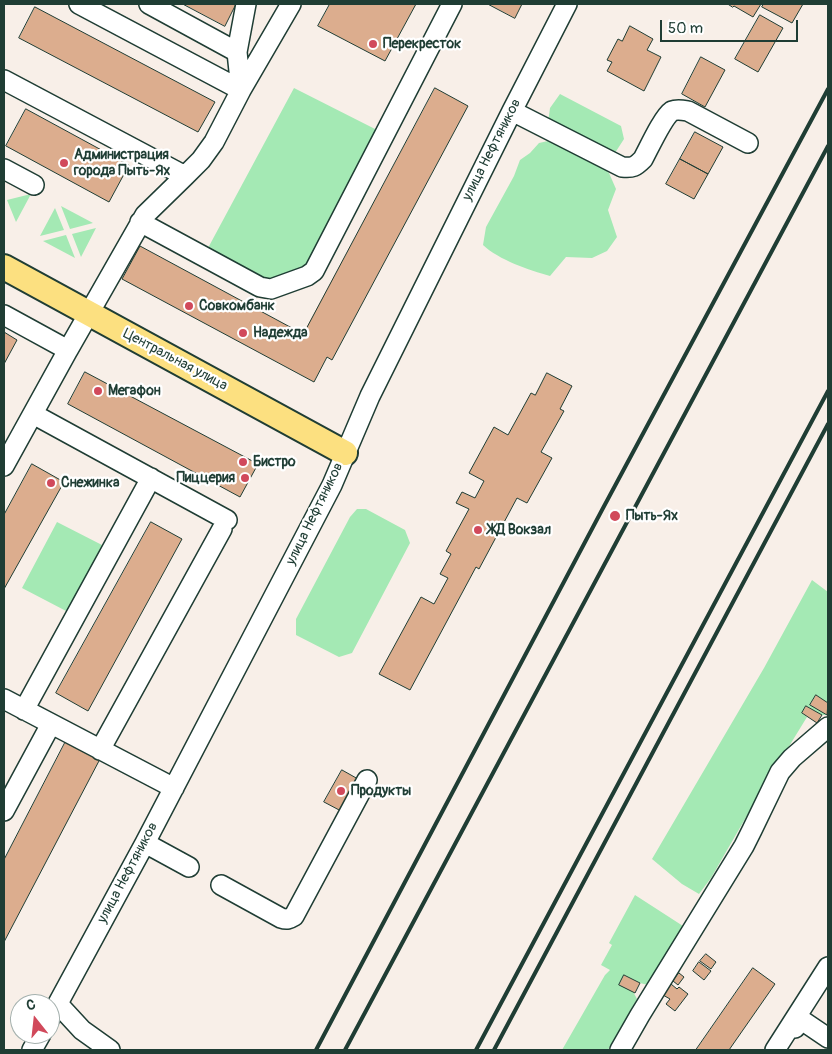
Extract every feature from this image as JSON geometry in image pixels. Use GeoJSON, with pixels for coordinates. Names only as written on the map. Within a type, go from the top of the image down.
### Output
{"type":"FeatureCollection","features":[{"type":"Feature","properties":{"kind":"main road","name":"Центральная улица"},"geometry":{"type":"LineString","coordinates":[[4,267],[345,453]]}},
{"type":"Feature","properties":{"kind":"street"},"geometry":{"type":"LineString","coordinates":[[79,4],[241,90]]}},
{"type":"Feature","properties":{"kind":"street"},"geometry":{"type":"LineString","coordinates":[[149,4],[237,52]]}},
{"type":"Feature","properties":{"kind":"street"},"geometry":{"type":"LineString","coordinates":[[241,90],[237,52],[246,4]]}},
{"type":"Feature","properties":{"kind":"street"},"geometry":{"type":"LineString","coordinates":[[4,466],[140,222],[201,160],[214,142],[241,90],[291,4]]}},
{"type":"Feature","properties":{"kind":"street"},"geometry":{"type":"LineString","coordinates":[[140,222],[260,286],[271,289],[307,276],[314,270],[452,4]]}},
{"type":"Feature","properties":{"kind":"street","name":"улица Нефтяников"},"geometry":{"type":"LineString","coordinates":[[60,1000],[145,844],[332,485],[370,396],[567,4]]}},
{"type":"Feature","properties":{"kind":"street"},"geometry":{"type":"LineString","coordinates":[[4,80],[185,176]]}},
{"type":"Feature","properties":{"kind":"street"},"geometry":{"type":"LineString","coordinates":[[512,111],[622,167],[631,168],[638,164],[643,159],[666,117],[673,111],[680,109],[688,111],[748,143]]}},
{"type":"Feature","properties":{"kind":"street"},"geometry":{"type":"LineString","coordinates":[[4,168],[34,185]]}},
{"type":"Feature","properties":{"kind":"street"},"geometry":{"type":"LineString","coordinates":[[4,315],[68,350]]}},
{"type":"Feature","properties":{"kind":"street"},"geometry":{"type":"LineString","coordinates":[[33,414],[151,478],[224,525],[100,750]]}},
{"type":"Feature","properties":{"kind":"street"},"geometry":{"type":"LineString","coordinates":[[24,710],[151,478]]}},
{"type":"Feature","properties":{"kind":"street"},"geometry":{"type":"LineString","coordinates":[[4,699],[174,788]]}},
{"type":"Feature","properties":{"kind":"street"},"geometry":{"type":"LineString","coordinates":[[4,811],[51,724]]}},
{"type":"Feature","properties":{"kind":"street"},"geometry":{"type":"LineString","coordinates":[[620,1050],[748,838],[780,772],[792,758],[828,727]]}},
{"type":"Feature","properties":{"kind":"street"},"geometry":{"type":"LineString","coordinates":[[221,885],[281,918],[290,919],[294,916],[367,780]]}},
{"type":"Feature","properties":{"kind":"street"},"geometry":{"type":"LineString","coordinates":[[145,844],[189,867]]}},
{"type":"Feature","properties":{"kind":"street"},"geometry":{"type":"LineString","coordinates":[[775,1050],[826,975]]}},
{"type":"Feature","properties":{"kind":"street"},"geometry":{"type":"LineString","coordinates":[[60,1015],[110,1050]]}},
{"type":"Feature","properties":{"kind":"street"},"geometry":{"type":"LineString","coordinates":[[797,1017],[828,1038]]}},
{"type":"Feature","properties":{"kind":"street"},"geometry":{"type":"LineString","coordinates":[[788,1050],[793,1038],[797,1017]]}},
{"type":"Feature","properties":{"kind":"green space"},"geometry":{"type":"Polygon","coordinates":[[[294,88],[377,130],[307,266],[269,280],[208,248],[294,88]]]}},
{"type":"Feature","properties":{"kind":"green space"},"geometry":{"type":"Polygon","coordinates":[[[560,94],[621,126],[624,139],[613,156],[548,123],[550,108],[560,94]]]}},
{"type":"Feature","properties":{"kind":"green space"},"geometry":{"type":"Polygon","coordinates":[[[548,141],[603,167],[609,173],[616,189],[608,210],[617,237],[607,251],[592,258],[566,257],[550,276],[506,260],[483,245],[486,227],[514,176],[520,160],[539,143],[548,141]]]}},
{"type":"Feature","properties":{"kind":"green space"},"geometry":{"type":"Polygon","coordinates":[[[31,194],[16,222],[7,200],[31,194]]]}},
{"type":"Feature","properties":{"kind":"green space"},"geometry":{"type":"Polygon","coordinates":[[[61,206],[93,223],[70,229],[61,206]]]}},
{"type":"Feature","properties":{"kind":"green space"},"geometry":{"type":"Polygon","coordinates":[[[55,208],[64,230],[40,236],[55,208]]]}},
{"type":"Feature","properties":{"kind":"green space"},"geometry":{"type":"Polygon","coordinates":[[[96,228],[81,257],[72,234],[96,228]]]}},
{"type":"Feature","properties":{"kind":"green space"},"geometry":{"type":"Polygon","coordinates":[[[66,235],[75,258],[43,241],[66,235]]]}},
{"type":"Feature","properties":{"kind":"green space"},"geometry":{"type":"Polygon","coordinates":[[[357,509],[366,509],[405,530],[410,543],[352,653],[339,657],[296,635],[296,619],[350,517],[357,509]]]}},
{"type":"Feature","properties":{"kind":"green space"},"geometry":{"type":"Polygon","coordinates":[[[57,522],[102,545],[68,612],[22,588],[57,522]]]}},
{"type":"Feature","properties":{"kind":"green space"},"geometry":{"type":"Polygon","coordinates":[[[812,580],[828,592],[828,703],[816,695],[810,704],[827,715],[822,715],[806,706],[802,713],[807,717],[711,878],[699,894],[682,884],[652,859],[764,668],[812,580]]]}},
{"type":"Feature","properties":{"kind":"green space"},"geometry":{"type":"Polygon","coordinates":[[[635,895],[683,926],[648,985],[624,975],[637,999],[608,1050],[562,1050],[605,975],[610,970],[601,965],[612,945],[609,943],[635,895]]]}},
{"type":"Feature","properties":{"kind":"building"},"geometry":{"type":"Polygon","coordinates":[[[183,4],[236,4],[225,26],[183,4]]]}},
{"type":"Feature","properties":{"kind":"building","name":"Перекресток"},"geometry":{"type":"Polygon","coordinates":[[[330,4],[416,4],[385,61],[318,26],[330,4]]]}},
{"type":"Feature","properties":{"kind":"building"},"geometry":{"type":"Polygon","coordinates":[[[488,4],[522,4],[515,18],[488,4]]]}},
{"type":"Feature","properties":{"kind":"building"},"geometry":{"type":"Polygon","coordinates":[[[728,4],[761,4],[753,17],[728,4]]]}},
{"type":"Feature","properties":{"kind":"building"},"geometry":{"type":"Polygon","coordinates":[[[764,4],[803,4],[792,23],[762,7],[764,4]]]}},
{"type":"Feature","properties":{"kind":"building"},"geometry":{"type":"Polygon","coordinates":[[[35,7],[215,102],[198,132],[19,38],[35,7]]]}},
{"type":"Feature","properties":{"kind":"building"},"geometry":{"type":"Polygon","coordinates":[[[760,15],[783,28],[758,72],[735,59],[760,15]]]}},
{"type":"Feature","properties":{"kind":"building"},"geometry":{"type":"Polygon","coordinates":[[[630,26],[653,39],[647,50],[661,57],[644,91],[607,71],[612,62],[607,60],[618,39],[622,41],[630,26]]]}},
{"type":"Feature","properties":{"kind":"building"},"geometry":{"type":"Polygon","coordinates":[[[701,57],[725,70],[705,107],[682,94],[701,57]]]}},
{"type":"Feature","properties":{"kind":"building"},"geometry":{"type":"Polygon","coordinates":[[[435,88],[468,106],[332,360],[327,357],[314,382],[122,279],[140,246],[303,334],[435,88]]]}},
{"type":"Feature","properties":{"kind":"building"},"geometry":{"type":"Polygon","coordinates":[[[26,109],[129,165],[109,202],[6,146],[26,109]]]}},
{"type":"Feature","properties":{"kind":"building"},"geometry":{"type":"Polygon","coordinates":[[[695,132],[723,147],[708,174],[680,159],[695,132]]]}},
{"type":"Feature","properties":{"kind":"building"},"geometry":{"type":"Polygon","coordinates":[[[680,159],[708,174],[694,199],[666,184],[680,159]]]}},
{"type":"Feature","properties":{"kind":"building"},"geometry":{"type":"Polygon","coordinates":[[[4,332],[17,340],[4,364],[4,332]]]}},
{"type":"Feature","properties":{"kind":"building"},"geometry":{"type":"Polygon","coordinates":[[[85,372],[258,464],[240,497],[68,404],[85,372]]]}},
{"type":"Feature","properties":{"kind":"building","name":"ЖД Вокзал"},"geometry":{"type":"Polygon","coordinates":[[[547,373],[572,386],[560,409],[564,411],[541,452],[552,458],[527,503],[517,498],[479,569],[476,567],[410,690],[379,674],[421,597],[434,604],[448,578],[440,574],[451,554],[446,551],[469,509],[456,503],[462,492],[475,498],[484,481],[469,473],[494,427],[508,435],[531,393],[535,395],[547,373]]]}},
{"type":"Feature","properties":{"kind":"building"},"geometry":{"type":"Polygon","coordinates":[[[32,464],[64,482],[4,589],[4,515],[32,464]]]}},
{"type":"Feature","properties":{"kind":"building"},"geometry":{"type":"Polygon","coordinates":[[[151,522],[182,539],[88,711],[56,693],[151,522]]]}},
{"type":"Feature","properties":{"kind":"building"},"geometry":{"type":"Polygon","coordinates":[[[816,695],[828,703],[827,715],[810,705],[816,695]]]}},
{"type":"Feature","properties":{"kind":"building"},"geometry":{"type":"Polygon","coordinates":[[[806,706],[822,715],[817,723],[802,713],[806,706]]]}},
{"type":"Feature","properties":{"kind":"building"},"geometry":{"type":"Polygon","coordinates":[[[66,741],[100,759],[4,942],[4,860],[66,741]]]}},
{"type":"Feature","properties":{"kind":"building","name":"Продукты"},"geometry":{"type":"Polygon","coordinates":[[[342,770],[358,779],[341,811],[324,802],[342,770]]]}},
{"type":"Feature","properties":{"kind":"building"},"geometry":{"type":"Polygon","coordinates":[[[706,954],[716,962],[711,969],[700,961],[706,954]]]}},
{"type":"Feature","properties":{"kind":"building"},"geometry":{"type":"Polygon","coordinates":[[[699,962],[711,971],[704,980],[693,971],[699,962]]]}},
{"type":"Feature","properties":{"kind":"building"},"geometry":{"type":"Polygon","coordinates":[[[753,968],[775,984],[729,1050],[696,1050],[753,968]]]}},
{"type":"Feature","properties":{"kind":"building"},"geometry":{"type":"Polygon","coordinates":[[[679,973],[684,977],[678,985],[673,981],[679,973]]]}},
{"type":"Feature","properties":{"kind":"building"},"geometry":{"type":"Polygon","coordinates":[[[624,975],[640,983],[635,993],[619,985],[624,975]]]}},
{"type":"Feature","properties":{"kind":"building"},"geometry":{"type":"Polygon","coordinates":[[[671,984],[688,994],[675,1011],[666,1004],[670,999],[663,995],[671,984]]]}},
{"type":"Feature","properties":{"kind":"railway"},"geometry":{"type":"LineString","coordinates":[[316,1050],[602,510],[828,89]]}},
{"type":"Feature","properties":{"kind":"railway"},"geometry":{"type":"LineString","coordinates":[[345,1050],[828,146]]}},
{"type":"Feature","properties":{"kind":"railway"},"geometry":{"type":"LineString","coordinates":[[476,1050],[828,391]]}},
{"type":"Feature","properties":{"kind":"railway"},"geometry":{"type":"LineString","coordinates":[[494,1050],[828,424]]}},
{"type":"Feature","properties":{"kind":"place","name":"Перекресток"},"geometry":{"type":"Point","coordinates":[373,44]}},
{"type":"Feature","properties":{"kind":"place","name":"Администрация города Пыть-Ях"},"geometry":{"type":"Point","coordinates":[64,163]}},
{"type":"Feature","properties":{"kind":"place","name":"Совкомбанк"},"geometry":{"type":"Point","coordinates":[189,306]}},
{"type":"Feature","properties":{"kind":"place","name":"Надежда"},"geometry":{"type":"Point","coordinates":[243,333]}},
{"type":"Feature","properties":{"kind":"place","name":"Мегафон"},"geometry":{"type":"Point","coordinates":[98,391]}},
{"type":"Feature","properties":{"kind":"place","name":"Бистро"},"geometry":{"type":"Point","coordinates":[243,462]}},
{"type":"Feature","properties":{"kind":"place","name":"Пиццерия"},"geometry":{"type":"Point","coordinates":[245,478]}},
{"type":"Feature","properties":{"kind":"place","name":"Снежинка"},"geometry":{"type":"Point","coordinates":[51,483]}},
{"type":"Feature","properties":{"kind":"place","name":"Пыть-Ях"},"geometry":{"type":"Point","coordinates":[615,516]}},
{"type":"Feature","properties":{"kind":"place","name":"ЖД Вокзал"},"geometry":{"type":"Point","coordinates":[478,530]}},
{"type":"Feature","properties":{"kind":"place","name":"Продукты"},"geometry":{"type":"Point","coordinates":[341,791]}}]}
